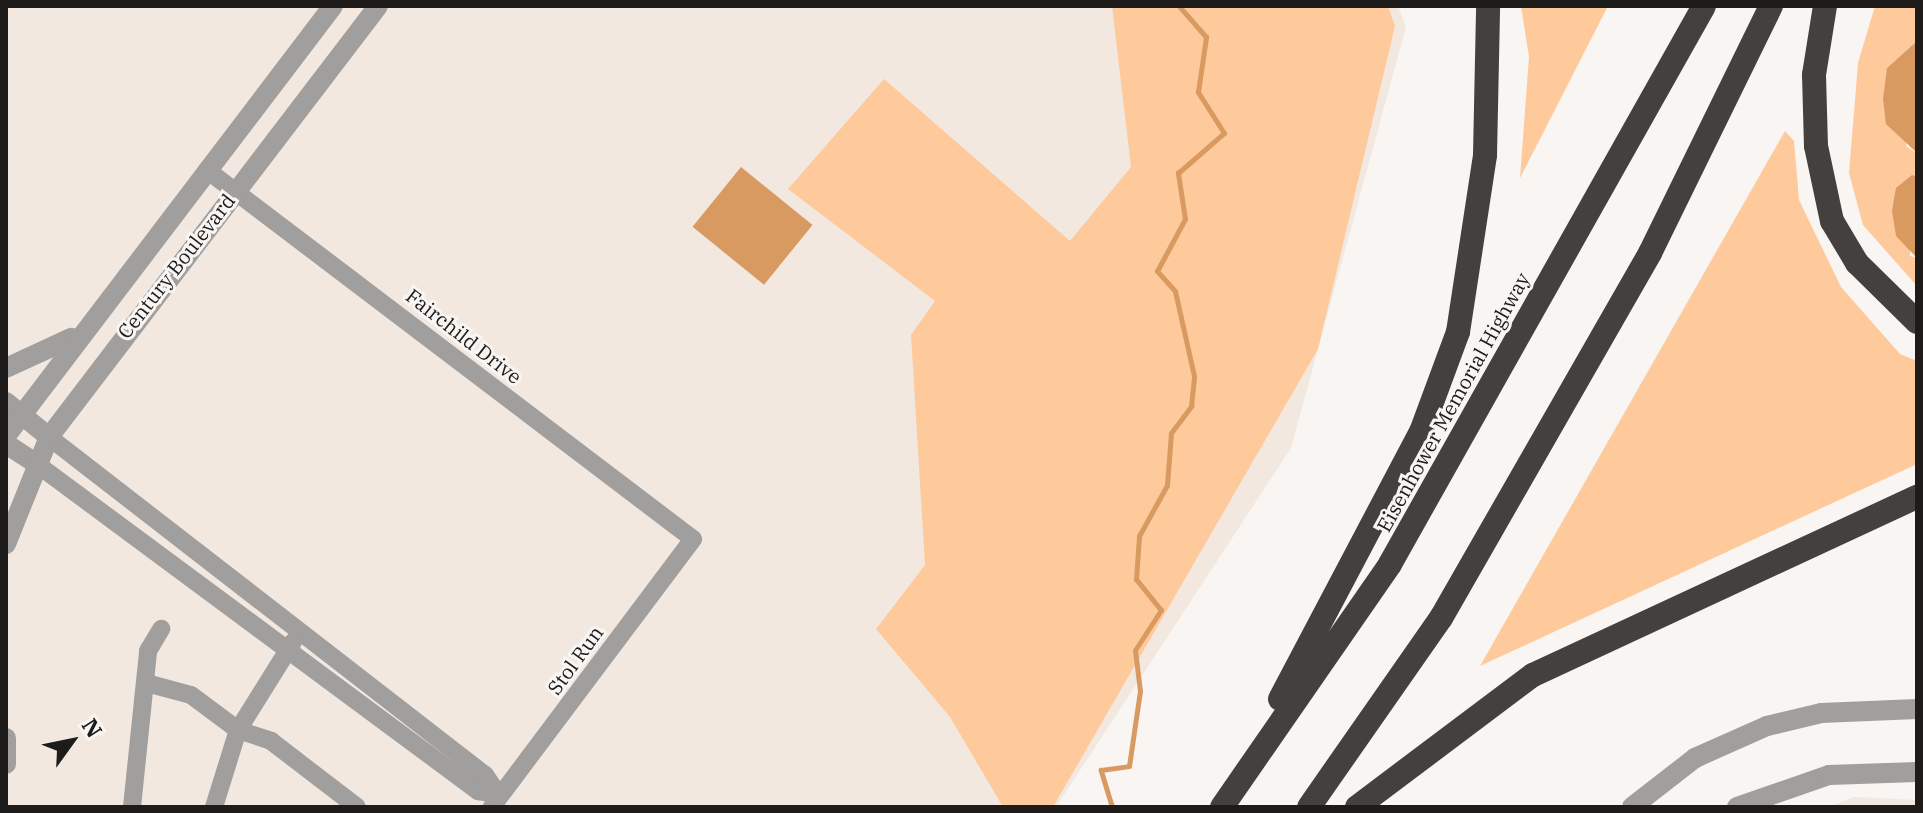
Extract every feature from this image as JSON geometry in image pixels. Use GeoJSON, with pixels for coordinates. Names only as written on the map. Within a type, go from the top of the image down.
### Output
{"type":"FeatureCollection","features":[{"type":"Feature","properties":{"kind":"highway"},"geometry":{"type":"LineString","coordinates":[[1221,807],[1407,460],[1458,332],[1485,155],[1488,6]]}},
{"type":"Feature","properties":{"kind":"highway","name":"Eisenhower Memorial Highway"},"geometry":{"type":"LineString","coordinates":[[1221,807],[1390,564],[1704,6]]}},
{"type":"Feature","properties":{"kind":"highway"},"geometry":{"type":"LineString","coordinates":[[1309,807],[1457,591],[1650,253],[1771,6]]}},
{"type":"Feature","properties":{"kind":"highway"},"geometry":{"type":"LineString","coordinates":[[1825,6],[1814,75],[1815,132],[1832,221],[1857,263],[1917,322]]}},
{"type":"Feature","properties":{"kind":"highway"},"geometry":{"type":"LineString","coordinates":[[1357,807],[1533,675],[1917,497]]}},
{"type":"Feature","properties":{"kind":"street","name":"Century Boulevard"},"geometry":{"type":"LineString","coordinates":[[6,436],[14,407],[81,331],[333,6]]}},
{"type":"Feature","properties":{"kind":"street","name":"Century Boulevard"},"geometry":{"type":"LineString","coordinates":[[6,544],[34,462],[49,437],[236,188],[378,6]]}},
{"type":"Feature","properties":{"kind":"street","name":"Fairchild Drive"},"geometry":{"type":"LineString","coordinates":[[207,170],[236,188],[693,539]]}},
{"type":"Feature","properties":{"kind":"street"},"geometry":{"type":"LineString","coordinates":[[6,368],[43,356],[81,331]]}},
{"type":"Feature","properties":{"kind":"street"},"geometry":{"type":"LineString","coordinates":[[14,407],[297,633],[485,775],[495,800]]}},
{"type":"Feature","properties":{"kind":"street"},"geometry":{"type":"LineString","coordinates":[[6,444],[288,653],[478,791],[495,800]]}},
{"type":"Feature","properties":{"kind":"street","name":"Stol Run"},"geometry":{"type":"LineString","coordinates":[[495,800],[693,539]]}},
{"type":"Feature","properties":{"kind":"street"},"geometry":{"type":"LineString","coordinates":[[132,807],[150,684],[148,651],[161,629]]}},
{"type":"Feature","properties":{"kind":"street"},"geometry":{"type":"LineString","coordinates":[[214,807],[238,730],[288,653],[297,633]]}},
{"type":"Feature","properties":{"kind":"street"},"geometry":{"type":"LineString","coordinates":[[150,684],[191,695],[238,730],[271,741],[357,807]]}},
{"type":"Feature","properties":{"kind":"street"},"geometry":{"type":"LineString","coordinates":[[1632,807],[1695,758],[1767,726],[1821,713],[1917,709]]}},
{"type":"Feature","properties":{"kind":"street"},"geometry":{"type":"LineString","coordinates":[[6,738],[6,764]]}},
{"type":"Feature","properties":{"kind":"street"},"geometry":{"type":"LineString","coordinates":[[1737,807],[1829,775],[1917,772]]}},
{"type":"Feature","properties":{"kind":"shaded area"},"geometry":{"type":"Polygon","coordinates":[[[6,6],[1398,6],[1406,27],[1291,448],[1056,807],[6,807],[6,6]]]}},
{"type":"Feature","properties":{"kind":"shaded area"},"geometry":{"type":"Polygon","coordinates":[[[1112,6],[1388,6],[1395,26],[1318,349],[1053,807],[1003,807],[950,717],[876,629],[925,565],[911,335],[935,301],[788,189],[884,79],[1070,241],[1131,167],[1112,6]]]}},
{"type":"Feature","properties":{"kind":"shaded area"},"geometry":{"type":"Polygon","coordinates":[[[1521,6],[1608,6],[1520,178],[1529,57],[1521,6]]]}},
{"type":"Feature","properties":{"kind":"shaded area"},"geometry":{"type":"Polygon","coordinates":[[[1875,6],[1917,6],[1917,41],[1887,68],[1907,147],[1917,153],[1910,256],[1917,258],[1917,286],[1863,225],[1849,173],[1858,63],[1875,6]]]}},
{"type":"Feature","properties":{"kind":"shaded area"},"geometry":{"type":"Polygon","coordinates":[[[1917,41],[1917,153],[1886,124],[1883,99],[1887,68],[1917,41]]]}},
{"type":"Feature","properties":{"kind":"shaded area"},"geometry":{"type":"Polygon","coordinates":[[[1785,131],[1794,141],[1799,200],[1841,287],[1900,354],[1917,361],[1917,464],[1480,666],[1785,131]]]}},
{"type":"Feature","properties":{"kind":"shaded area"},"geometry":{"type":"Polygon","coordinates":[[[741,167],[812,225],[764,285],[693,227],[741,167]]]}},
{"type":"Feature","properties":{"kind":"shaded area"},"geometry":{"type":"Polygon","coordinates":[[[1912,175],[1917,177],[1917,258],[1896,236],[1892,211],[1896,188],[1912,175]]]}},
{"type":"Feature","properties":{"kind":"shaded area"},"geometry":{"type":"Polygon","coordinates":[[[1854,797],[1917,800],[1917,807],[1828,807],[1854,797]]]}},
{"type":"Feature","properties":{"kind":"waterway"},"geometry":{"type":"LineString","coordinates":[[1112,807],[1101,770],[1129,766],[1140,691],[1135,650],[1161,610],[1136,579],[1139,536],[1167,485],[1171,433],[1191,406],[1194,376],[1175,291],[1157,271],[1185,219],[1178,173],[1224,133],[1198,92],[1206,37],[1179,6]]}}]}
